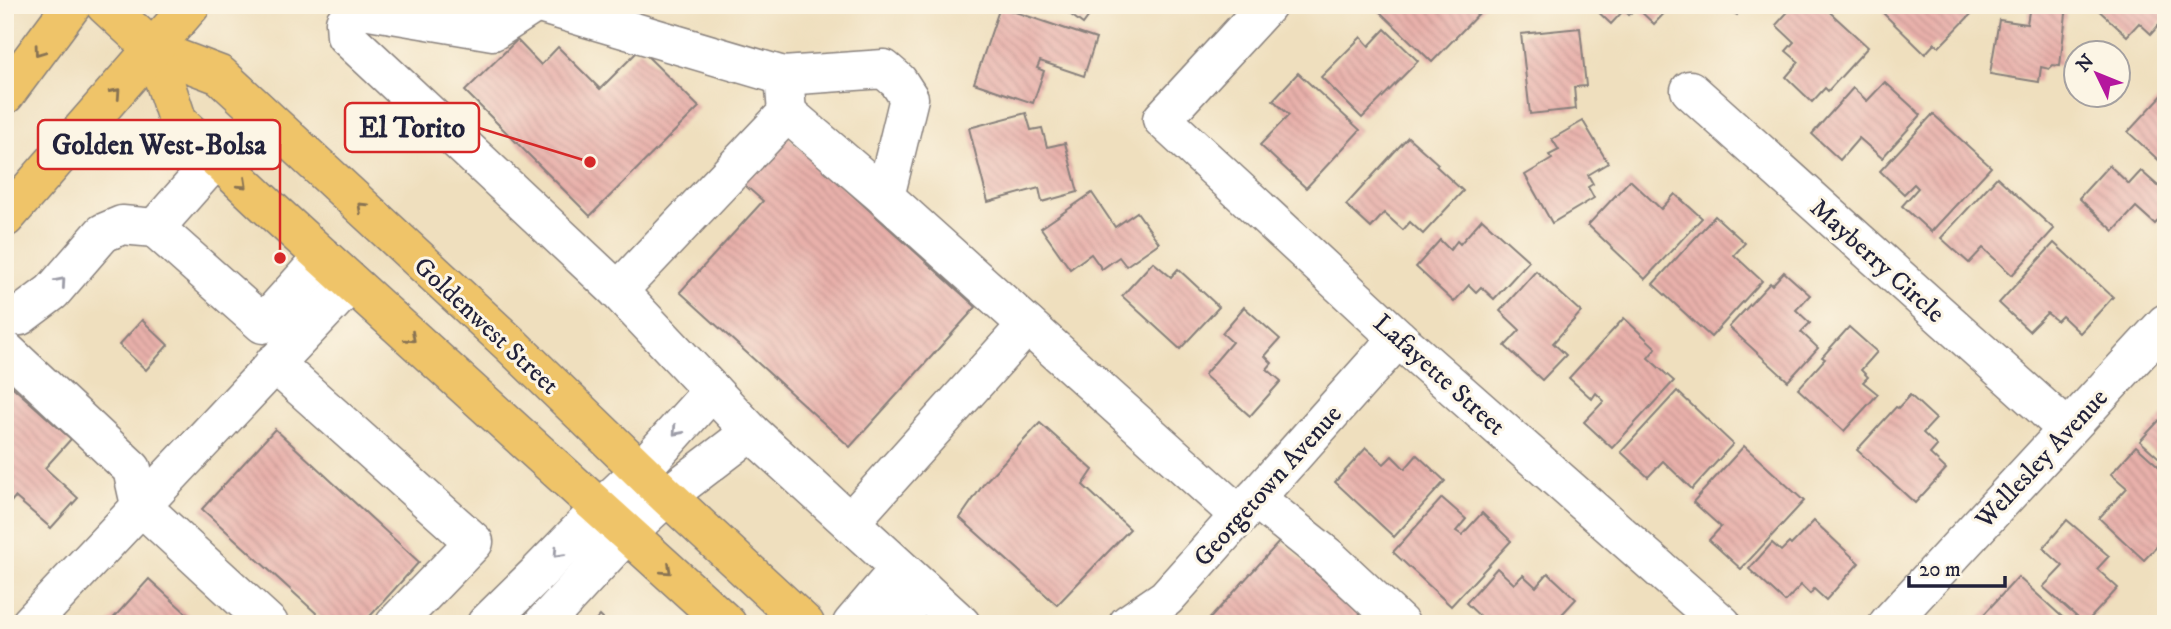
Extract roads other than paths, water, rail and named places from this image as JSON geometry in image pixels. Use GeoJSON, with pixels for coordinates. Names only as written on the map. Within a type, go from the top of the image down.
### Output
{"type":"FeatureCollection","features":[{"type":"Feature","properties":{"kind":"main road"},"geometry":{"type":"LineString","coordinates":[[5,95],[72,5]]}},
{"type":"Feature","properties":{"kind":"main road","name":"Goldenwest Street"},"geometry":{"type":"LineString","coordinates":[[105,5],[154,50],[220,75],[510,344],[805,624]]}},
{"type":"Feature","properties":{"kind":"main road"},"geometry":{"type":"LineString","coordinates":[[5,218],[191,5]]}},
{"type":"Feature","properties":{"kind":"main road","name":"Goldenwest Street"},"geometry":{"type":"LineString","coordinates":[[154,50],[178,122],[727,624]]}},
{"type":"Feature","properties":{"kind":"street"},"geometry":{"type":"LineString","coordinates":[[533,5],[493,31],[358,8],[345,22],[345,36],[618,291],[751,432],[961,624]]}},
{"type":"Feature","properties":{"kind":"street"},"geometry":{"type":"LineString","coordinates":[[543,5],[783,76],[884,69],[898,81],[909,98],[885,197]]}},
{"type":"Feature","properties":{"kind":"street","name":"Lafayette Street"},"geometry":{"type":"LineString","coordinates":[[1267,5],[1162,120],[1398,338],[1722,624]]}},
{"type":"Feature","properties":{"kind":"street"},"geometry":{"type":"LineString","coordinates":[[783,76],[788,113],[1027,325],[1247,507],[1328,557],[1400,624]]}},
{"type":"Feature","properties":{"kind":"street","name":"Mayberry Circle"},"geometry":{"type":"LineString","coordinates":[[1690,90],[2067,429]]}},
{"type":"Feature","properties":{"kind":"street"},"geometry":{"type":"LineString","coordinates":[[618,291],[788,113]]}},
{"type":"Feature","properties":{"kind":"street"},"geometry":{"type":"LineString","coordinates":[[155,229],[216,159]]}},
{"type":"Feature","properties":{"kind":"street"},"geometry":{"type":"LineString","coordinates":[[5,317],[20,316],[52,292],[103,233],[122,225],[155,229],[263,324],[323,257]]}},
{"type":"Feature","properties":{"kind":"street"},"geometry":{"type":"LineString","coordinates":[[30,624],[351,283]]}},
{"type":"Feature","properties":{"kind":"street","name":"Wellesley Avenue"},"geometry":{"type":"LineString","coordinates":[[1888,624],[2166,323]]}},
{"type":"Feature","properties":{"kind":"street"},"geometry":{"type":"LineString","coordinates":[[850,522],[1027,325]]}},
{"type":"Feature","properties":{"kind":"street","name":"Georgetown Avenue"},"geometry":{"type":"LineString","coordinates":[[1128,624],[1166,598],[1398,338]]}},
{"type":"Feature","properties":{"kind":"street"},"geometry":{"type":"LineString","coordinates":[[5,350],[132,469],[140,505],[269,624]]}},
{"type":"Feature","properties":{"kind":"street"},"geometry":{"type":"LineString","coordinates":[[274,363],[474,542],[395,624]]}},
{"type":"Feature","properties":{"kind":"street"},"geometry":{"type":"LineString","coordinates":[[486,624],[537,575],[613,521],[654,483],[712,391]]}},
{"type":"Feature","properties":{"kind":"street"},"geometry":{"type":"LineString","coordinates":[[654,483],[751,432]]}},
{"type":"Feature","properties":{"kind":"street"},"geometry":{"type":"LineString","coordinates":[[543,624],[613,521]]}},
{"type":"Feature","properties":{"kind":"street"},"geometry":{"type":"LineString","coordinates":[[852,624],[911,579]]}},
{"type":"Feature","properties":{"kind":"street"},"geometry":{"type":"LineString","coordinates":[[892,624],[911,579]]}},
{"type":"Feature","properties":{"kind":"place","name":"El Torito"},"geometry":{"type":"Point","coordinates":[590,162]}},
{"type":"Feature","properties":{"kind":"place","name":"Golden West-Bolsa"},"geometry":{"type":"Point","coordinates":[280,258]}}]}
